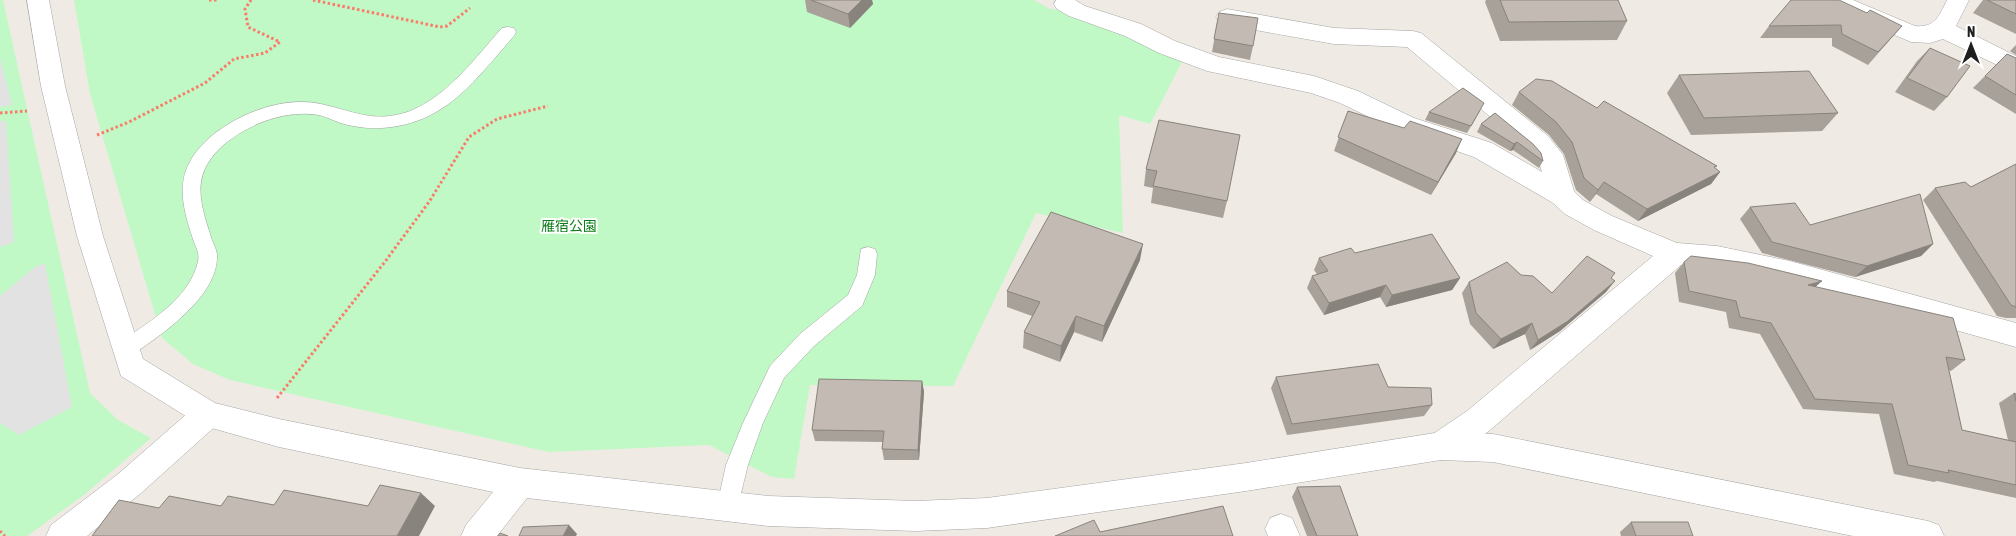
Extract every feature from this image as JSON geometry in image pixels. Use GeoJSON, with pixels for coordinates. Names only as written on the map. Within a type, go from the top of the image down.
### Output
{"type":"FeatureCollection","features":[{"type":"Feature","properties":{"kind":"street"},"geometry":{"type":"LineString","coordinates":[[38,0],[53,86],[90,236],[131,367],[208,414],[279,433],[520,483],[768,511],[906,515],[987,513],[1246,477],[1441,446],[1493,448],[1928,536]]}},
{"type":"Feature","properties":{"kind":"street"},"geometry":{"type":"LineString","coordinates":[[1833,0],[1911,34],[1935,35],[1942,28],[1958,0]]}},
{"type":"Feature","properties":{"kind":"street"},"geometry":{"type":"LineString","coordinates":[[1065,4],[1077,11],[1133,30],[1166,47],[1215,65],[1314,85],[1349,96],[1405,124],[1483,150],[1562,196],[1574,207],[1603,223],[1675,254],[1690,253],[1723,258],[1812,277],[1953,320],[2016,335]]}},
{"type":"Feature","properties":{"kind":"street"},"geometry":{"type":"LineString","coordinates":[[1227,17],[1334,36],[1413,38],[1539,143],[1550,155],[1562,196]]}},
{"type":"Feature","properties":{"kind":"street"},"geometry":{"type":"LineString","coordinates":[[1942,28],[2016,66]]}},
{"type":"Feature","properties":{"kind":"street"},"geometry":{"type":"LineString","coordinates":[[1441,446],[1478,421],[1675,254]]}},
{"type":"Feature","properties":{"kind":"street"},"geometry":{"type":"LineString","coordinates":[[62,536],[129,484],[208,414]]}},
{"type":"Feature","properties":{"kind":"street"},"geometry":{"type":"LineString","coordinates":[[477,536],[520,483]]}},
{"type":"Feature","properties":{"kind":"lane"},"geometry":{"type":"LineString","coordinates":[[125,349],[164,324],[200,281],[208,258],[189,196],[191,177],[202,157],[220,139],[241,125],[267,114],[294,108],[317,109],[348,119],[371,122],[398,121],[425,111],[444,99],[460,85],[508,32]]}},
{"type":"Feature","properties":{"kind":"lane"},"geometry":{"type":"LineString","coordinates":[[728,506],[737,465],[753,423],[777,372],[807,340],[855,300],[866,275],[868,254]]}},
{"type":"Feature","properties":{"kind":"path"},"geometry":{"type":"LineString","coordinates":[[209,0],[218,0]]}},
{"type":"Feature","properties":{"kind":"path"},"geometry":{"type":"LineString","coordinates":[[94,136],[129,122],[205,83],[234,59],[266,53],[280,42],[248,27],[246,9],[251,0]]}},
{"type":"Feature","properties":{"kind":"path"},"geometry":{"type":"LineString","coordinates":[[312,0],[440,27],[447,26],[470,8]]}},
{"type":"Feature","properties":{"kind":"path"},"geometry":{"type":"LineString","coordinates":[[272,404],[384,263],[429,202],[469,136],[497,119],[548,106]]}},
{"type":"Feature","properties":{"kind":"path"},"geometry":{"type":"LineString","coordinates":[[0,113],[34,110]]}},
{"type":"Feature","properties":{"kind":"path"},"geometry":{"type":"LineString","coordinates":[[0,531],[5,536]]}},
{"type":"Feature","properties":{"kind":"green space"},"geometry":{"type":"Polygon","coordinates":[[[0,0],[3,0],[90,393],[118,420],[151,438],[84,495],[27,536],[0,536],[0,0]]]}},
{"type":"Feature","properties":{"kind":"green space","name":"雁宿公園"},"geometry":{"type":"Polygon","coordinates":[[[74,0],[1034,0],[1050,9],[1066,10],[1182,62],[1150,124],[1119,115],[1123,233],[1036,213],[953,386],[810,385],[794,479],[772,477],[709,445],[549,452],[230,380],[193,364],[162,338],[90,94],[74,0]]]}},
{"type":"Feature","properties":{"kind":"shaded area"},"geometry":{"type":"Polygon","coordinates":[[[0,58],[12,105],[0,107],[0,58]]]}},
{"type":"Feature","properties":{"kind":"shaded area"},"geometry":{"type":"Polygon","coordinates":[[[0,121],[6,121],[14,242],[0,247],[0,121]]]}},
{"type":"Feature","properties":{"kind":"shaded area"},"geometry":{"type":"Polygon","coordinates":[[[45,263],[72,407],[19,435],[0,423],[0,296],[35,267],[45,263]]]}},
{"type":"Feature","properties":{"kind":"building"},"geometry":{"type":"Polygon","coordinates":[[[811,0],[862,0],[848,14],[811,0]]]}},
{"type":"Feature","properties":{"kind":"building"},"geometry":{"type":"Polygon","coordinates":[[[1500,0],[1618,0],[1627,21],[1509,22],[1500,0]]]}},
{"type":"Feature","properties":{"kind":"building"},"geometry":{"type":"Polygon","coordinates":[[[1791,0],[1839,0],[1867,13],[1870,10],[1902,26],[1878,52],[1842,34],[1841,25],[1769,26],[1791,0]]]}},
{"type":"Feature","properties":{"kind":"building"},"geometry":{"type":"Polygon","coordinates":[[[1987,0],[2016,0],[2016,14],[1987,0]]]}},
{"type":"Feature","properties":{"kind":"building"},"geometry":{"type":"Polygon","coordinates":[[[1219,13],[1258,18],[1253,46],[1214,39],[1219,13]]]}},
{"type":"Feature","properties":{"kind":"building"},"geometry":{"type":"Polygon","coordinates":[[[1930,48],[1970,66],[1947,97],[1907,78],[1930,48]]]}},
{"type":"Feature","properties":{"kind":"building"},"geometry":{"type":"Polygon","coordinates":[[[2007,54],[2016,58],[2016,95],[1985,76],[2007,54]]]}},
{"type":"Feature","properties":{"kind":"building"},"geometry":{"type":"Polygon","coordinates":[[[1809,71],[1838,113],[1704,118],[1679,75],[1809,71]]]}},
{"type":"Feature","properties":{"kind":"building"},"geometry":{"type":"Polygon","coordinates":[[[1536,79],[1552,81],[1597,108],[1604,101],[1717,166],[1714,167],[1720,172],[1647,209],[1604,182],[1598,190],[1584,178],[1572,142],[1556,122],[1519,92],[1536,79]]]}},
{"type":"Feature","properties":{"kind":"building"},"geometry":{"type":"Polygon","coordinates":[[[1463,88],[1484,103],[1471,126],[1429,112],[1463,88]]]}},
{"type":"Feature","properties":{"kind":"building"},"geometry":{"type":"Polygon","coordinates":[[[1348,111],[1404,128],[1410,121],[1462,139],[1438,182],[1338,137],[1348,111]]]}},
{"type":"Feature","properties":{"kind":"building"},"geometry":{"type":"Polygon","coordinates":[[[1495,113],[1533,144],[1541,153],[1543,161],[1517,142],[1514,144],[1481,124],[1495,113]]]}},
{"type":"Feature","properties":{"kind":"building"},"geometry":{"type":"Polygon","coordinates":[[[1159,120],[1240,135],[1227,201],[1153,186],[1157,171],[1146,169],[1159,120]]]}},
{"type":"Feature","properties":{"kind":"building"},"geometry":{"type":"Polygon","coordinates":[[[2016,164],[2016,307],[2011,305],[1935,188],[1965,182],[1971,187],[2016,164]]]}},
{"type":"Feature","properties":{"kind":"building"},"geometry":{"type":"Polygon","coordinates":[[[1920,194],[1933,244],[1867,266],[1772,242],[1750,207],[1795,203],[1810,225],[1920,194]]]}},
{"type":"Feature","properties":{"kind":"building"},"geometry":{"type":"Polygon","coordinates":[[[1051,212],[1143,244],[1104,326],[1076,316],[1061,346],[1024,332],[1040,302],[1007,291],[1051,212]]]}},
{"type":"Feature","properties":{"kind":"building"},"geometry":{"type":"Polygon","coordinates":[[[1432,234],[1460,278],[1392,295],[1386,285],[1329,303],[1312,276],[1328,271],[1319,258],[1351,248],[1355,253],[1432,234]]]}},
{"type":"Feature","properties":{"kind":"building"},"geometry":{"type":"Polygon","coordinates":[[[1587,256],[1615,273],[1611,278],[1615,281],[1568,321],[1538,340],[1532,323],[1501,339],[1476,313],[1469,282],[1507,262],[1521,275],[1533,276],[1552,293],[1587,256]]]}},
{"type":"Feature","properties":{"kind":"building"},"geometry":{"type":"Polygon","coordinates":[[[1691,256],[1748,263],[1822,281],[1808,285],[1953,318],[1965,360],[1946,357],[1962,430],[2016,442],[2016,485],[1948,470],[1949,473],[1908,465],[1892,404],[1815,399],[1771,323],[1740,317],[1736,301],[1689,291],[1684,262],[1691,256]]]}},
{"type":"Feature","properties":{"kind":"building"},"geometry":{"type":"Polygon","coordinates":[[[1378,364],[1388,387],[1431,388],[1432,405],[1292,424],[1276,377],[1378,364]]]}},
{"type":"Feature","properties":{"kind":"building"},"geometry":{"type":"Polygon","coordinates":[[[819,379],[922,381],[918,450],[882,449],[884,431],[812,430],[819,379]]]}},
{"type":"Feature","properties":{"kind":"building"},"geometry":{"type":"Polygon","coordinates":[[[380,485],[421,493],[397,536],[92,536],[119,500],[159,508],[169,496],[221,506],[228,496],[274,505],[284,490],[368,506],[380,485]]]}},
{"type":"Feature","properties":{"kind":"building"},"geometry":{"type":"Polygon","coordinates":[[[1340,486],[1358,536],[1317,536],[1297,487],[1340,486]]]}},
{"type":"Feature","properties":{"kind":"building"},"geometry":{"type":"Polygon","coordinates":[[[1223,506],[1233,536],[1055,536],[1094,520],[1100,532],[1223,506]]]}},
{"type":"Feature","properties":{"kind":"building"},"geometry":{"type":"Polygon","coordinates":[[[1631,522],[1688,522],[1693,536],[1636,536],[1631,522]]]}},
{"type":"Feature","properties":{"kind":"building"},"geometry":{"type":"Polygon","coordinates":[[[569,525],[563,536],[519,536],[523,527],[569,525]]]}}]}
